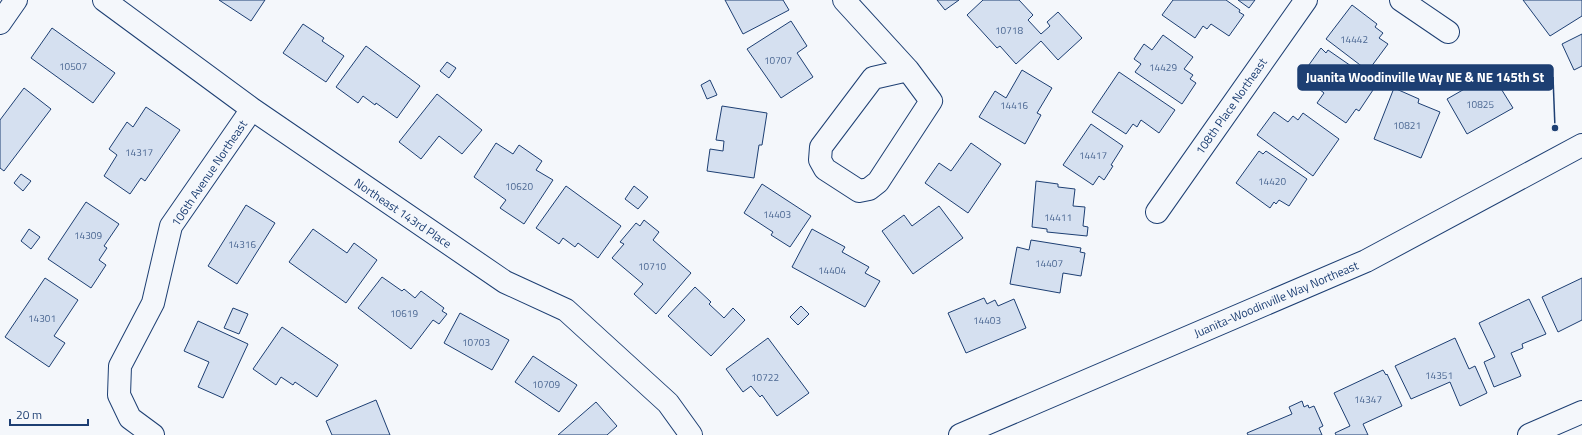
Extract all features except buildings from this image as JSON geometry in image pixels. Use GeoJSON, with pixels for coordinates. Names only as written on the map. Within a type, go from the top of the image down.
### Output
{"type":"FeatureCollection","features":[{"type":"Feature","properties":{"kind":"street"},"geometry":{"type":"LineString","coordinates":[[0,23],[16,0]]}},
{"type":"Feature","properties":{"kind":"street","name":"Northeast 143rd Place"},"geometry":{"type":"LineString","coordinates":[[104,0],[252,109],[505,282],[566,310],[668,403],[691,435]]}},
{"type":"Feature","properties":{"kind":"street"},"geometry":{"type":"LineString","coordinates":[[844,0],[908,70],[930,102],[878,182],[869,189],[859,191],[825,169],[820,160],[821,147],[873,78],[908,70]]}},
{"type":"Feature","properties":{"kind":"street","name":"108th Place Northeast"},"geometry":{"type":"LineString","coordinates":[[1157,212],[1306,0]]}},
{"type":"Feature","properties":{"kind":"street"},"geometry":{"type":"LineString","coordinates":[[1401,0],[1448,32]]}},
{"type":"Feature","properties":{"kind":"street","name":"106th Avenue Northeast"},"geometry":{"type":"LineString","coordinates":[[153,435],[130,418],[119,395],[120,366],[153,303],[171,226],[252,109]]}},
{"type":"Feature","properties":{"kind":"street","name":"Juanita-Woodinville Way Northeast"},"geometry":{"type":"LineString","coordinates":[[960,435],[1366,260],[1582,145]]}},
{"type":"Feature","properties":{"kind":"street"},"geometry":{"type":"LineString","coordinates":[[1528,435],[1582,412]]}},
{"type":"Feature","properties":{"kind":"place","name":"Juanita Woodinville Way NE & NE 145th St"},"geometry":{"type":"Point","coordinates":[1555,128]}}]}
